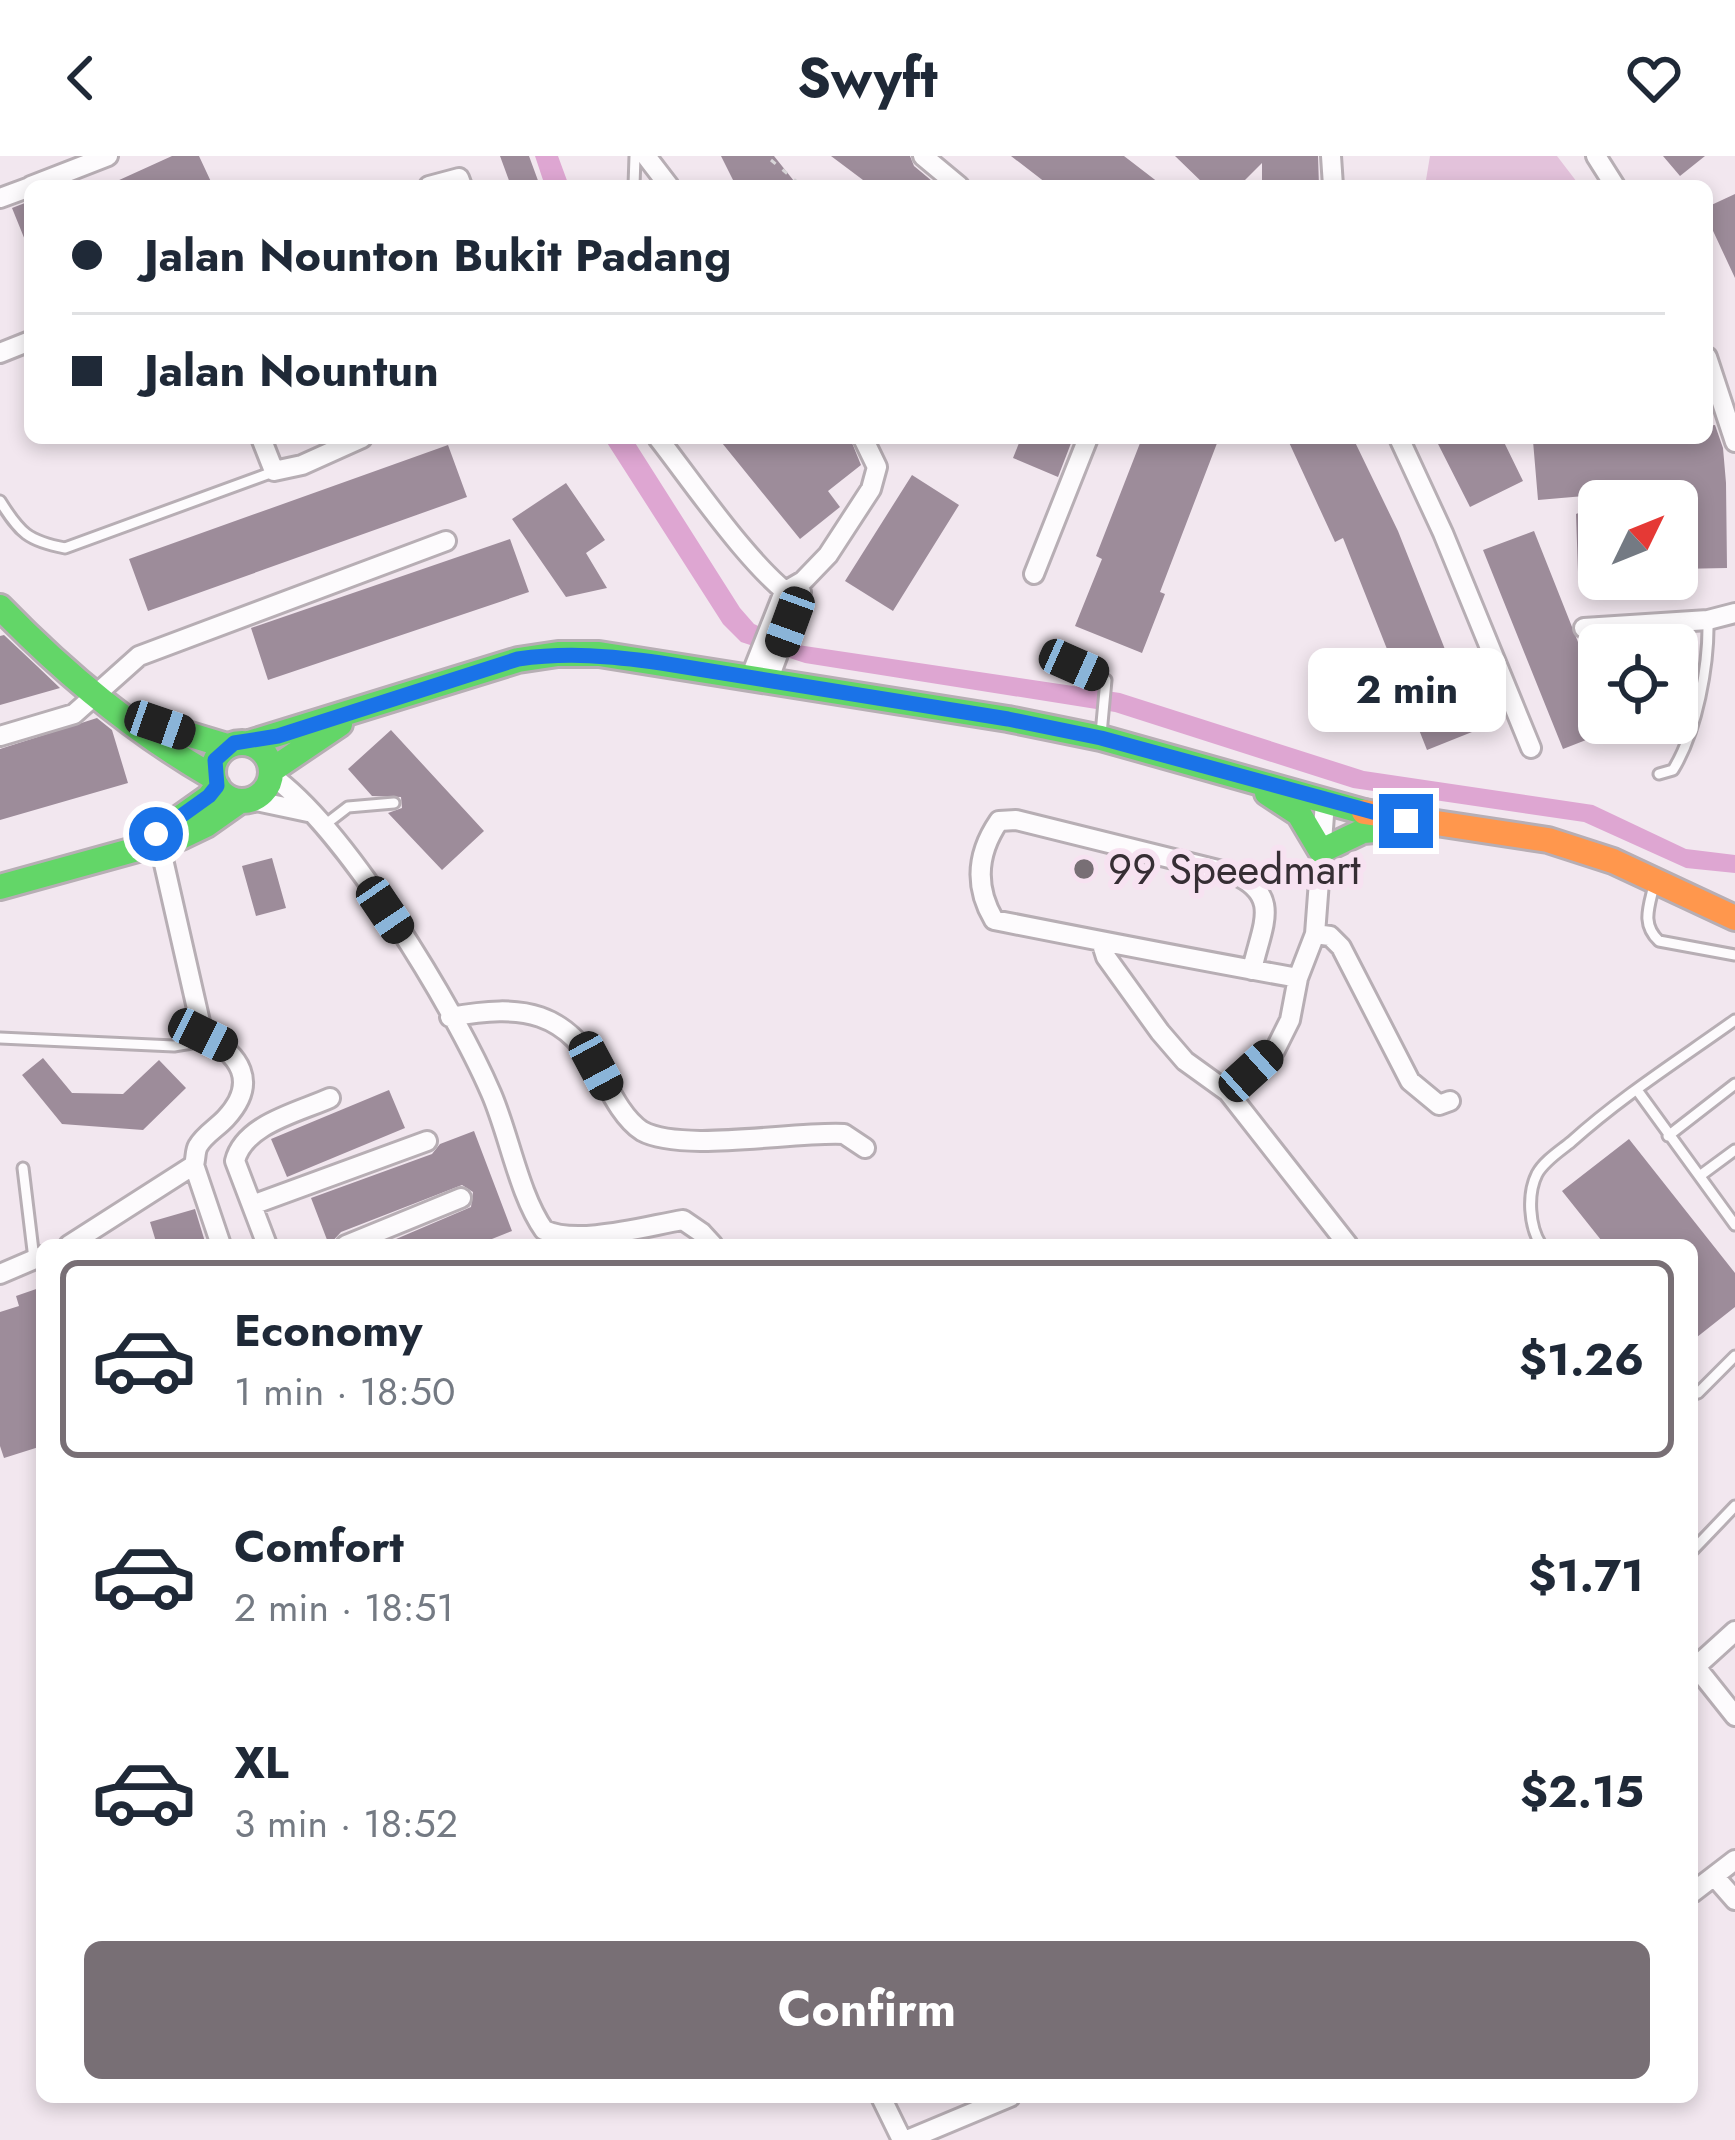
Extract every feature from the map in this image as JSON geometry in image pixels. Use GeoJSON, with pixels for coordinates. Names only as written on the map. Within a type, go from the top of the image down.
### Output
{"type":"FeatureCollection","features":[{"type":"Feature","properties":{"kind":"street"},"geometry":{"type":"LineString","coordinates":[[46,180],[108,156]]}},
{"type":"Feature","properties":{"kind":"street"},"geometry":{"type":"LineString","coordinates":[[646,156],[664,180]]}},
{"type":"Feature","properties":{"kind":"street"},"geometry":{"type":"LineString","coordinates":[[923,156],[952,180]]}},
{"type":"Feature","properties":{"kind":"street"},"geometry":{"type":"LineString","coordinates":[[1716,412],[1735,442]]}},
{"type":"Feature","properties":{"kind":"street"},"geometry":{"type":"LineString","coordinates":[[263,444],[274,471],[302,466],[346,444]]}},
{"type":"Feature","properties":{"kind":"street"},"geometry":{"type":"LineString","coordinates":[[663,444],[795,591]]}},
{"type":"Feature","properties":{"kind":"street"},"geometry":{"type":"LineString","coordinates":[[759,679],[795,591],[828,555],[872,489],[877,467],[866,444]]}},
{"type":"Feature","properties":{"kind":"street"},"geometry":{"type":"LineString","coordinates":[[1034,574],[1086,444]]}},
{"type":"Feature","properties":{"kind":"street"},"geometry":{"type":"LineString","coordinates":[[1402,444],[1531,748]]}},
{"type":"Feature","properties":{"kind":"street"},"geometry":{"type":"LineString","coordinates":[[0,736],[74,714],[139,656],[446,542]]}},
{"type":"Feature","properties":{"kind":"street"},"geometry":{"type":"LineString","coordinates":[[0,607],[34,643],[215,782],[246,800],[315,819]]}},
{"type":"Feature","properties":{"kind":"street"},"geometry":{"type":"LineString","coordinates":[[1646,624],[1708,620],[1735,613]]}},
{"type":"Feature","properties":{"kind":"street"},"geometry":{"type":"LineString","coordinates":[[153,841],[209,796],[215,782],[215,760],[238,744],[357,712],[518,659],[599,654],[1008,719],[1102,727],[1244,779],[1325,802],[1586,850],[1735,918]]}},
{"type":"Feature","properties":{"kind":"street"},"geometry":{"type":"LineString","coordinates":[[0,887],[205,827],[265,790],[272,773],[357,712]]}},
{"type":"Feature","properties":{"kind":"street"},"geometry":{"type":"LineString","coordinates":[[122,714],[265,752],[272,773],[315,819],[421,963],[490,1090],[540,1224],[555,1235],[604,1239],[683,1220],[706,1239]]}},
{"type":"Feature","properties":{"kind":"street"},"geometry":{"type":"LineString","coordinates":[[1244,779],[1299,814],[1321,851]]}},
{"type":"Feature","properties":{"kind":"street"},"geometry":{"type":"LineString","coordinates":[[1228,1091],[1284,1037],[1315,934],[1325,802]]}},
{"type":"Feature","properties":{"kind":"street"},"geometry":{"type":"LineString","coordinates":[[1252,970],[1265,908],[1262,892],[1252,882],[1016,820],[999,821],[986,840],[979,874],[983,902],[994,920],[1252,970],[1298,978]]}},
{"type":"Feature","properties":{"kind":"street"},"geometry":{"type":"LineString","coordinates":[[1321,851],[1364,831],[1431,825]]}},
{"type":"Feature","properties":{"kind":"street"},"geometry":{"type":"LineString","coordinates":[[153,841],[203,1035],[228,1048],[243,1079],[231,1114],[198,1146],[194,1165],[219,1239]]}},
{"type":"Feature","properties":{"kind":"street"},"geometry":{"type":"LineString","coordinates":[[1315,934],[1330,936],[1341,947],[1410,1082],[1439,1105],[1450,1100]]}},
{"type":"Feature","properties":{"kind":"street"},"geometry":{"type":"LineString","coordinates":[[1100,941],[1106,957],[1160,1032],[1185,1061],[1228,1091],[1343,1239]]}},
{"type":"Feature","properties":{"kind":"street"},"geometry":{"type":"LineString","coordinates":[[450,1017],[508,1009],[556,1024],[575,1037],[616,1103],[643,1131],[687,1140],[844,1134],[865,1148]]}},
{"type":"Feature","properties":{"kind":"street"},"geometry":{"type":"LineString","coordinates":[[265,1239],[235,1161],[238,1146],[250,1134],[330,1098]]}},
{"type":"Feature","properties":{"kind":"street"},"geometry":{"type":"LineString","coordinates":[[252,1205],[427,1141]]}},
{"type":"Feature","properties":{"kind":"street"},"geometry":{"type":"LineString","coordinates":[[80,1239],[194,1165]]}},
{"type":"Feature","properties":{"kind":"street"},"geometry":{"type":"LineString","coordinates":[[361,1239],[461,1198]]}},
{"type":"Feature","properties":{"kind":"street"},"geometry":{"type":"LineString","coordinates":[[0,1274],[36,1259]]}},
{"type":"Feature","properties":{"kind":"street"},"geometry":{"type":"LineString","coordinates":[[1698,1662],[1735,1631]]}},
{"type":"Feature","properties":{"kind":"street"},"geometry":{"type":"LineString","coordinates":[[1698,1672],[1735,1716]]}},
{"type":"Feature","properties":{"kind":"street"},"geometry":{"type":"LineString","coordinates":[[1698,1888],[1735,1860]]}},
{"type":"Feature","properties":{"kind":"street"},"geometry":{"type":"LineString","coordinates":[[1714,1876],[1735,1900]]}},
{"type":"Feature","properties":{"kind":"street"},"geometry":{"type":"LineString","coordinates":[[884,2103],[904,2140],[995,2103]]}},
{"type":"Feature","properties":{"kind":"lane"},"geometry":{"type":"LineString","coordinates":[[0,501],[34,542],[65,548],[274,471]]}},
{"type":"Feature","properties":{"kind":"lane"},"geometry":{"type":"LineString","coordinates":[[1659,774],[1673,770],[1683,754],[1709,655],[1708,620]]}},
{"type":"Feature","properties":{"kind":"lane"},"geometry":{"type":"LineString","coordinates":[[1074,665],[1106,680],[1102,727]]}},
{"type":"Feature","properties":{"kind":"lane"},"geometry":{"type":"LineString","coordinates":[[315,819],[348,807],[394,803]]}},
{"type":"Feature","properties":{"kind":"lane"},"geometry":{"type":"LineString","coordinates":[[1655,879],[1646,920],[1659,941],[1735,955]]}},
{"type":"Feature","properties":{"kind":"lane"},"geometry":{"type":"LineString","coordinates":[[1537,1239],[1531,1228],[1532,1188],[1539,1170],[1617,1100],[1735,1020]]}},
{"type":"Feature","properties":{"kind":"lane"},"geometry":{"type":"LineString","coordinates":[[0,1038],[174,1046],[203,1035]]}},
{"type":"Feature","properties":{"kind":"lane"},"geometry":{"type":"LineString","coordinates":[[1668,1136],[1735,1084]]}},
{"type":"Feature","properties":{"kind":"lane"},"geometry":{"type":"LineString","coordinates":[[1637,1090],[1735,1225]]}},
{"type":"Feature","properties":{"kind":"lane"},"geometry":{"type":"LineString","coordinates":[[1701,1175],[1735,1150]]}},
{"type":"Feature","properties":{"kind":"lane"},"geometry":{"type":"LineString","coordinates":[[22,1168],[36,1247]]}},
{"type":"Feature","properties":{"kind":"lane"},"geometry":{"type":"LineString","coordinates":[[1698,1394],[1735,1355]]}},
{"type":"Feature","properties":{"kind":"lane"},"geometry":{"type":"LineString","coordinates":[[1698,1545],[1735,1506]]}},
{"type":"Feature","properties":{"kind":"path"},"geometry":{"type":"LineString","coordinates":[[771,160],[795,180]]}},
{"type":"Feature","properties":{"kind":"shaded area"},"geometry":{"type":"Polygon","coordinates":[[[535,156],[558,156],[567,180],[543,180],[535,156]]]}},
{"type":"Feature","properties":{"kind":"shaded area"},"geometry":{"type":"Polygon","coordinates":[[[1430,156],[1557,156],[1575,180],[1426,180],[1430,156]]]}},
{"type":"Feature","properties":{"kind":"shaded area"},"geometry":{"type":"Polygon","coordinates":[[[608,444],[636,444],[740,608],[754,624],[798,645],[1120,693],[1364,771],[1593,805],[1686,849],[1735,855],[1735,873],[1686,868],[1584,822],[1353,788],[1115,712],[805,663],[741,642],[723,624],[608,444]]]}},
{"type":"Feature","properties":{"kind":"building"},"geometry":{"type":"Polygon","coordinates":[[[172,156],[199,156],[210,180],[119,180],[172,156]]]}},
{"type":"Feature","properties":{"kind":"building"},"geometry":{"type":"Polygon","coordinates":[[[500,156],[529,156],[538,180],[509,180],[500,156]]]}},
{"type":"Feature","properties":{"kind":"building"},"geometry":{"type":"Polygon","coordinates":[[[721,156],[774,156],[793,180],[733,180],[721,156]]]}},
{"type":"Feature","properties":{"kind":"building"},"geometry":{"type":"Polygon","coordinates":[[[831,156],[910,156],[931,180],[863,180],[831,156]]]}},
{"type":"Feature","properties":{"kind":"building"},"geometry":{"type":"Polygon","coordinates":[[[1011,156],[1124,156],[1155,180],[1042,180],[1011,156]]]}},
{"type":"Feature","properties":{"kind":"building"},"geometry":{"type":"Polygon","coordinates":[[[1175,156],[1318,156],[1319,180],[1262,180],[1262,163],[1245,180],[1200,180],[1175,156]]]}},
{"type":"Feature","properties":{"kind":"building"},"geometry":{"type":"Polygon","coordinates":[[[1663,156],[1705,156],[1680,176],[1663,156]]]}},
{"type":"Feature","properties":{"kind":"building"},"geometry":{"type":"Polygon","coordinates":[[[1735,194],[1735,278],[1713,231],[1713,204],[1735,194]]]}},
{"type":"Feature","properties":{"kind":"building"},"geometry":{"type":"Polygon","coordinates":[[[24,203],[24,238],[12,208],[24,203]]]}},
{"type":"Feature","properties":{"kind":"building"},"geometry":{"type":"Polygon","coordinates":[[[1715,425],[1726,483],[1727,568],[1698,569],[1698,480],[1578,480],[1578,497],[1538,500],[1533,444],[1713,444],[1715,425]]]}},
{"type":"Feature","properties":{"kind":"building"},"geometry":{"type":"Polygon","coordinates":[[[723,444],[852,444],[861,465],[828,491],[840,507],[800,539],[723,444]]]}},
{"type":"Feature","properties":{"kind":"building"},"geometry":{"type":"Polygon","coordinates":[[[1019,444],[1071,444],[1058,477],[1013,458],[1019,444]]]}},
{"type":"Feature","properties":{"kind":"building"},"geometry":{"type":"Polygon","coordinates":[[[1140,444],[1217,444],[1142,653],[1075,626],[1102,559],[1096,556],[1140,444]]]}},
{"type":"Feature","properties":{"kind":"building"},"geometry":{"type":"Polygon","coordinates":[[[1290,444],[1356,444],[1398,531],[1477,730],[1427,750],[1343,538],[1335,542],[1290,444]]]}},
{"type":"Feature","properties":{"kind":"building"},"geometry":{"type":"Polygon","coordinates":[[[1438,444],[1505,444],[1523,481],[1470,507],[1438,444]]]}},
{"type":"Feature","properties":{"kind":"building"},"geometry":{"type":"Polygon","coordinates":[[[448,445],[467,497],[148,611],[129,559],[448,445]]]}},
{"type":"Feature","properties":{"kind":"building"},"geometry":{"type":"Polygon","coordinates":[[[912,475],[959,505],[893,611],[845,581],[912,475]]]}},
{"type":"Feature","properties":{"kind":"building"},"geometry":{"type":"Polygon","coordinates":[[[566,483],[605,540],[586,553],[607,588],[566,597],[512,519],[566,483]]]}},
{"type":"Feature","properties":{"kind":"building"},"geometry":{"type":"Polygon","coordinates":[[[1534,531],[1578,642],[1578,743],[1563,749],[1483,550],[1534,531]]]}},
{"type":"Feature","properties":{"kind":"building"},"geometry":{"type":"Polygon","coordinates":[[[510,539],[529,592],[268,680],[251,628],[510,539]]]}},
{"type":"Feature","properties":{"kind":"building"},"geometry":{"type":"Polygon","coordinates":[[[0,636],[60,688],[0,705],[0,636]]]}},
{"type":"Feature","properties":{"kind":"building"},"geometry":{"type":"Polygon","coordinates":[[[97,718],[112,730],[128,783],[0,820],[0,749],[97,718]]]}},
{"type":"Feature","properties":{"kind":"building"},"geometry":{"type":"Polygon","coordinates":[[[391,730],[484,831],[442,870],[388,813],[402,808],[401,797],[372,796],[348,769],[391,730]]]}},
{"type":"Feature","properties":{"kind":"building"},"geometry":{"type":"Polygon","coordinates":[[[272,858],[286,908],[256,916],[242,866],[272,858]]]}},
{"type":"Feature","properties":{"kind":"building"},"geometry":{"type":"Polygon","coordinates":[[[43,1058],[72,1093],[123,1094],[159,1060],[186,1088],[143,1130],[62,1124],[22,1075],[43,1058]]]}},
{"type":"Feature","properties":{"kind":"building"},"geometry":{"type":"Polygon","coordinates":[[[389,1090],[405,1128],[287,1177],[271,1139],[389,1090]]]}},
{"type":"Feature","properties":{"kind":"building"},"geometry":{"type":"Polygon","coordinates":[[[474,1131],[512,1231],[492,1239],[396,1239],[471,1207],[473,1192],[462,1185],[327,1239],[311,1198],[432,1154],[440,1144],[474,1131]]]}},
{"type":"Feature","properties":{"kind":"building"},"geometry":{"type":"Polygon","coordinates":[[[1629,1139],[1735,1273],[1735,1307],[1698,1336],[1698,1239],[1600,1239],[1562,1191],[1629,1139]]]}},
{"type":"Feature","properties":{"kind":"building"},"geometry":{"type":"Polygon","coordinates":[[[195,1209],[204,1239],[155,1239],[150,1222],[195,1209]]]}},
{"type":"Feature","properties":{"kind":"building"},"geometry":{"type":"Polygon","coordinates":[[[36,1289],[36,1448],[4,1458],[0,1446],[0,1312],[19,1306],[16,1296],[36,1289]]]}},
{"type":"Feature","properties":{"kind":"traffic: fast"},"geometry":{"type":"LineString","coordinates":[[0,607],[100,700],[213,777]]}},
{"type":"Feature","properties":{"kind":"traffic: fast"},"geometry":{"type":"LineString","coordinates":[[249,743],[518,660],[599,654],[1101,738],[1364,812]]}},
{"type":"Feature","properties":{"kind":"traffic: fast"},"geometry":{"type":"LineString","coordinates":[[141,720],[227,746]]}},
{"type":"Feature","properties":{"kind":"traffic: fast"},"geometry":{"type":"LineString","coordinates":[[272,770],[340,724]]}},
{"type":"Feature","properties":{"kind":"traffic: fast"},"geometry":{"type":"LineString","coordinates":[[242,743],[263,751],[271,772],[263,793],[242,801],[221,793],[213,772],[221,751],[242,743]]}},
{"type":"Feature","properties":{"kind":"traffic: fast"},"geometry":{"type":"LineString","coordinates":[[147,841],[209,797],[217,786]]}},
{"type":"Feature","properties":{"kind":"traffic: fast"},"geometry":{"type":"LineString","coordinates":[[1267,793],[1299,814],[1321,851],[1363,831],[1398,828]]}},
{"type":"Feature","properties":{"kind":"traffic: fast"},"geometry":{"type":"LineString","coordinates":[[0,887],[181,837],[240,801]]}},
{"type":"Feature","properties":{"kind":"traffic: slow"},"geometry":{"type":"LineString","coordinates":[[1364,812],[1548,840],[1613,861],[1735,918]]}},
{"type":"Feature","properties":{"kind":"place","name":"99 Speedmart"},"geometry":{"type":"Point","coordinates":[1084,869]}},
{"type":"Feature","properties":{"kind":"route"},"geometry":{"type":"LineString","coordinates":[[156,834],[217,786],[213,768],[226,746],[278,736],[518,659],[558,654],[661,663],[1034,724],[1406,821]]}}]}
